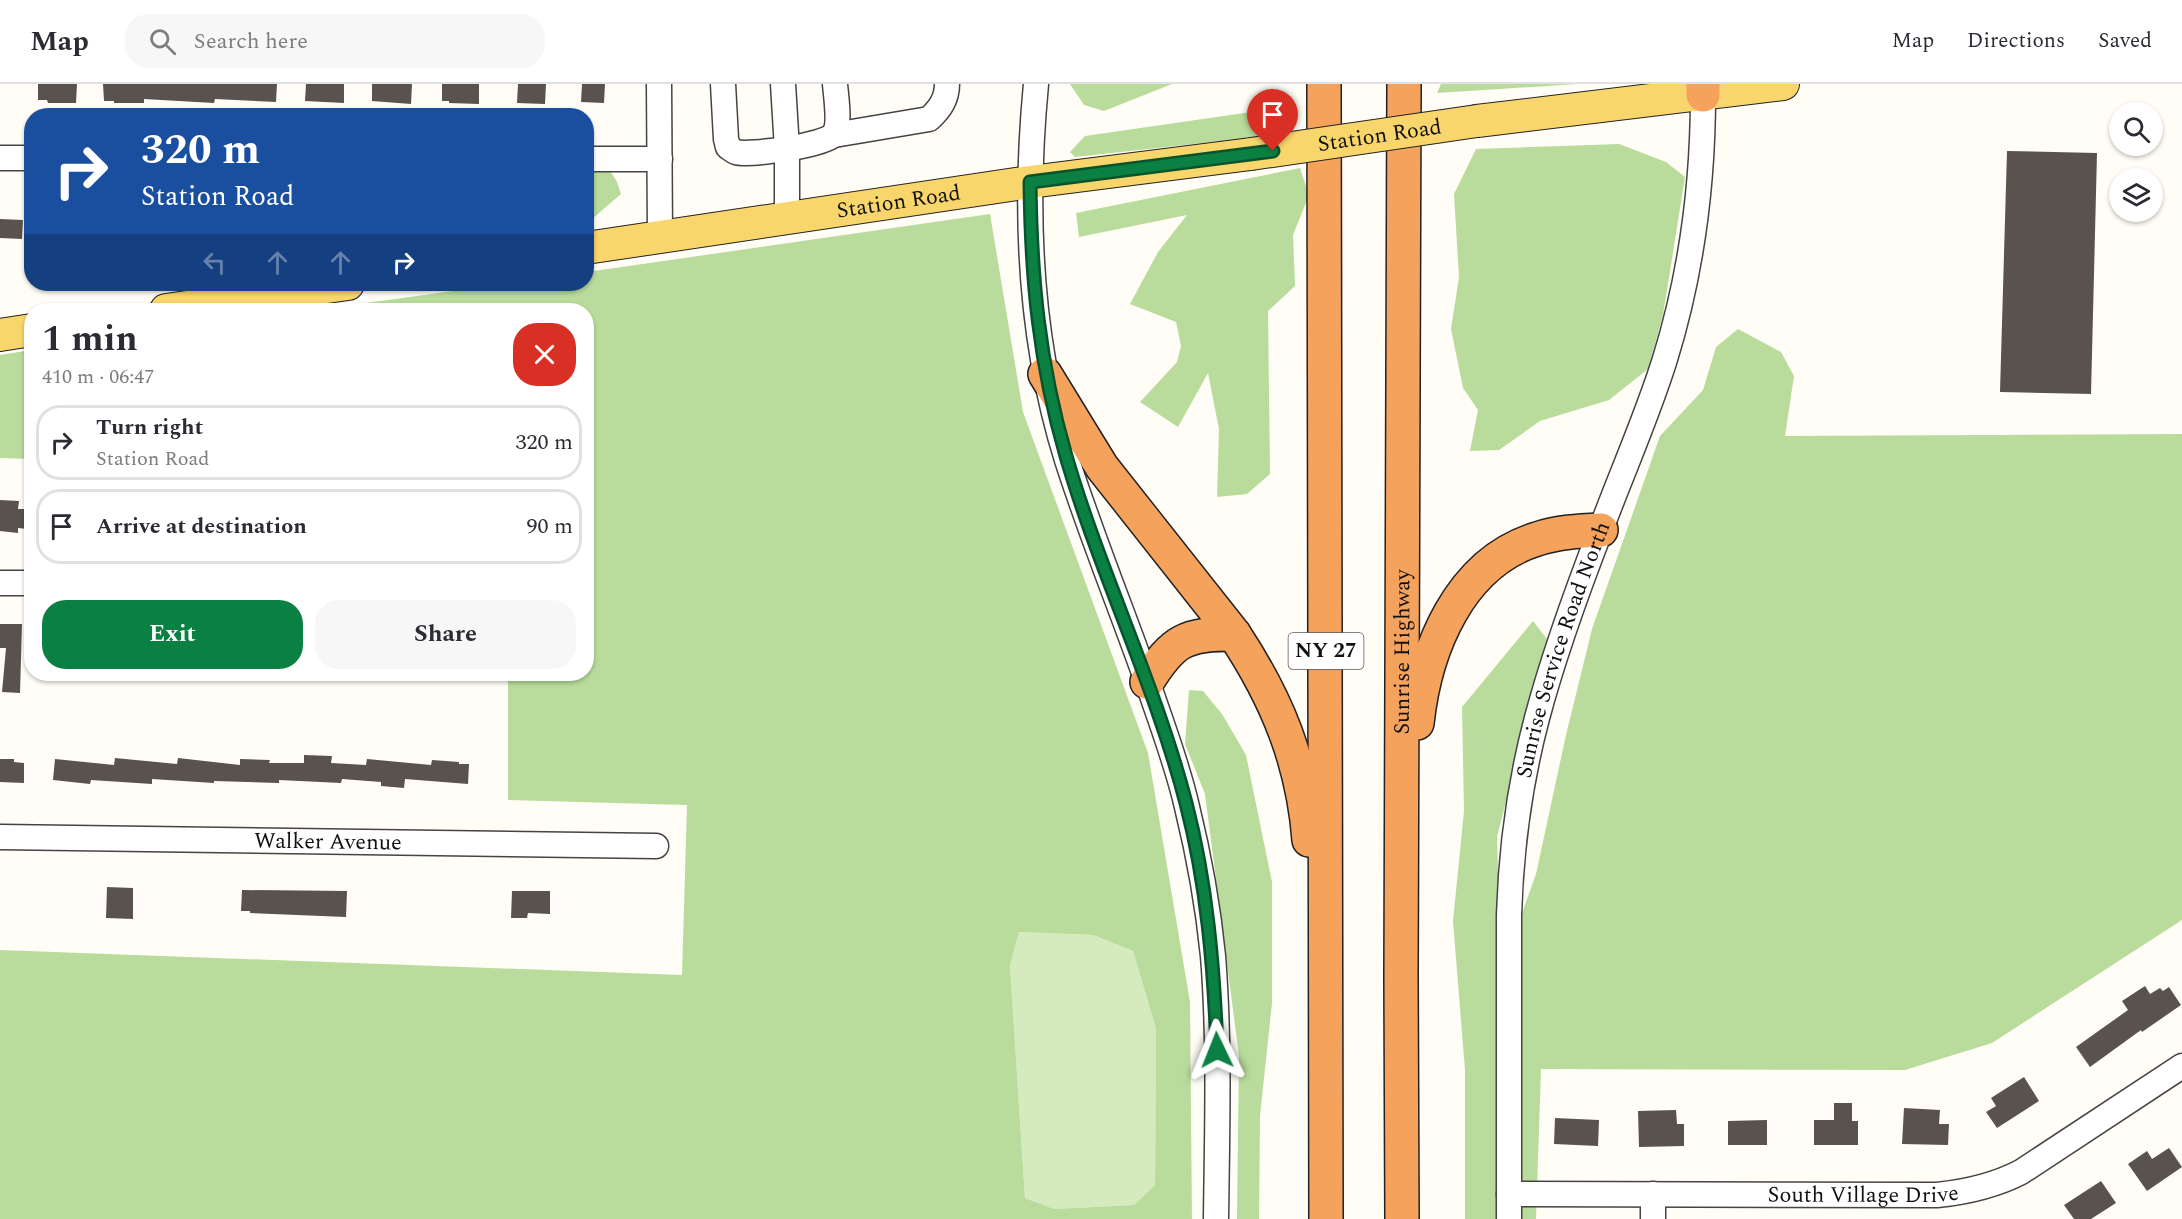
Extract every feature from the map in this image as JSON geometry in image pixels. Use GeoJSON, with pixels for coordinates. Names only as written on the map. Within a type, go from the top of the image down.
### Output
{"type":"FeatureCollection","features":[{"type":"Feature","properties":{"kind":"highway","name":"NY 27"},"geometry":{"type":"LineString","coordinates":[[1324,84],[1326,1219]]}},
{"type":"Feature","properties":{"kind":"highway","name":"Sunrise Highway"},"geometry":{"type":"LineString","coordinates":[[1402,1219],[1404,84]]}},
{"type":"Feature","properties":{"kind":"highway"},"geometry":{"type":"LineString","coordinates":[[1046,374],[1102,467],[1234,634],[1252,662],[1293,748],[1307,815],[1310,850],[1310,926],[1326,1064]]}},
{"type":"Feature","properties":{"kind":"highway"},"geometry":{"type":"LineString","coordinates":[[1401,977],[1417,721],[1427,670],[1436,641],[1446,619],[1473,580],[1491,564],[1515,548],[1537,539],[1567,532],[1601,530]]}},
{"type":"Feature","properties":{"kind":"highway"},"geometry":{"type":"LineString","coordinates":[[1147,682],[1161,660],[1185,639],[1212,634],[1234,634]]}},
{"type":"Feature","properties":{"kind":"main road","name":"Station Road"},"geometry":{"type":"LineString","coordinates":[[594,247],[1030,182],[1251,154],[1703,89],[1783,84]]}},
{"type":"Feature","properties":{"kind":"main road"},"geometry":{"type":"LineString","coordinates":[[215,303],[299,291]]}},
{"type":"Feature","properties":{"kind":"main road"},"geometry":{"type":"LineString","coordinates":[[0,335],[24,331]]}},
{"type":"Feature","properties":{"kind":"street"},"geometry":{"type":"LineString","coordinates":[[659,84],[660,237]]}},
{"type":"Feature","properties":{"kind":"street"},"geometry":{"type":"LineString","coordinates":[[723,84],[726,139],[728,147],[737,153],[787,149],[827,140],[834,135],[929,119],[938,111],[947,94],[947,84]]}},
{"type":"Feature","properties":{"kind":"street"},"geometry":{"type":"LineString","coordinates":[[783,84],[787,149],[787,218]]}},
{"type":"Feature","properties":{"kind":"street"},"geometry":{"type":"LineString","coordinates":[[834,135],[837,125],[835,84]]}},
{"type":"Feature","properties":{"kind":"street"},"geometry":{"type":"LineString","coordinates":[[1036,84],[1030,182],[1034,288],[1046,374],[1066,457],[1169,743],[1186,804],[1206,901],[1213,956],[1218,1069],[1216,1219]]}},
{"type":"Feature","properties":{"kind":"street","name":"Sunrise Service Road North"},"geometry":{"type":"LineString","coordinates":[[1509,1219],[1509,915],[1516,825],[1536,719],[1556,655],[1650,401],[1675,322],[1692,236],[1698,189],[1703,89]]}},
{"type":"Feature","properties":{"kind":"street"},"geometry":{"type":"LineString","coordinates":[[0,158],[24,158]]}},
{"type":"Feature","properties":{"kind":"street"},"geometry":{"type":"LineString","coordinates":[[594,159],[660,159]]}},
{"type":"Feature","properties":{"kind":"street"},"geometry":{"type":"LineString","coordinates":[[0,583],[24,583]]}},
{"type":"Feature","properties":{"kind":"street","name":"Walker Avenue"},"geometry":{"type":"LineString","coordinates":[[0,837],[656,846]]}},
{"type":"Feature","properties":{"kind":"street","name":"South Village Drive"},"geometry":{"type":"LineString","coordinates":[[1509,1194],[1937,1195],[1981,1188],[2003,1181],[2039,1161],[2182,1066]]}},
{"type":"Feature","properties":{"kind":"street"},"geometry":{"type":"LineString","coordinates":[[1653,1194],[1653,1219]]}},
{"type":"Feature","properties":{"kind":"green space"},"geometry":{"type":"Polygon","coordinates":[[[1070,84],[1172,84],[1104,111],[1084,105],[1070,84]]]}},
{"type":"Feature","properties":{"kind":"green space"},"geometry":{"type":"Polygon","coordinates":[[[1441,84],[1577,84],[1437,93],[1441,84]]]}},
{"type":"Feature","properties":{"kind":"green space"},"geometry":{"type":"Polygon","coordinates":[[[1265,110],[1276,119],[1267,136],[1075,157],[1070,152],[1085,136],[1265,110]]]}},
{"type":"Feature","properties":{"kind":"green space"},"geometry":{"type":"Polygon","coordinates":[[[1619,144],[1666,162],[1685,177],[1663,315],[1648,369],[1609,400],[1540,421],[1499,450],[1470,451],[1478,410],[1463,388],[1451,329],[1459,277],[1454,194],[1476,149],[1619,144]]]}},
{"type":"Feature","properties":{"kind":"green space"},"geometry":{"type":"Polygon","coordinates":[[[607,166],[621,194],[594,217],[594,167],[607,166]]]}},
{"type":"Feature","properties":{"kind":"green space"},"geometry":{"type":"Polygon","coordinates":[[[1300,168],[1309,195],[1293,235],[1295,286],[1268,311],[1270,474],[1247,494],[1217,497],[1219,429],[1208,373],[1178,427],[1140,402],[1177,362],[1181,346],[1176,322],[1130,304],[1158,252],[1187,215],[1079,237],[1076,213],[1300,168]]]}},
{"type":"Feature","properties":{"kind":"green space"},"geometry":{"type":"Polygon","coordinates":[[[990,214],[1023,412],[1148,753],[1190,1002],[1192,1219],[0,1219],[0,950],[682,975],[687,805],[508,800],[508,681],[594,681],[594,303],[365,303],[454,291],[594,291],[594,271],[990,214]],[[1019,932],[1010,966],[1025,1198],[1054,1209],[1134,1205],[1155,1185],[1156,1029],[1133,951],[1093,935],[1019,932]]]}},
{"type":"Feature","properties":{"kind":"green space"},"geometry":{"type":"Polygon","coordinates":[[[1738,329],[1781,352],[1794,376],[1785,436],[2182,434],[2182,920],[1992,1043],[1905,1070],[1541,1069],[1536,1219],[1465,1219],[1465,1070],[1453,921],[1464,811],[1462,707],[1533,621],[1547,639],[1497,837],[1501,972],[1536,874],[1592,629],[1660,436],[1703,390],[1716,347],[1738,329]]]}},
{"type":"Feature","properties":{"kind":"green space"},"geometry":{"type":"Polygon","coordinates":[[[24,351],[24,459],[0,458],[0,355],[24,351]]]}},
{"type":"Feature","properties":{"kind":"green space"},"geometry":{"type":"Polygon","coordinates":[[[1189,690],[1203,691],[1222,714],[1246,755],[1272,882],[1272,1003],[1260,1116],[1259,1219],[1237,1219],[1239,1056],[1205,794],[1185,744],[1189,690]]]}},
{"type":"Feature","properties":{"kind":"green space"},"geometry":{"type":"Polygon","coordinates":[[[1019,932],[1093,935],[1133,951],[1156,1029],[1155,1185],[1134,1205],[1054,1209],[1025,1198],[1010,966],[1019,932]]]}},
{"type":"Feature","properties":{"kind":"building"},"geometry":{"type":"Polygon","coordinates":[[[38,84],[77,84],[76,103],[48,103],[47,100],[38,100],[38,84]]]}},
{"type":"Feature","properties":{"kind":"building"},"geometry":{"type":"Polygon","coordinates":[[[103,84],[277,84],[276,102],[215,99],[214,103],[144,99],[144,103],[114,103],[114,101],[104,101],[103,84]]]}},
{"type":"Feature","properties":{"kind":"building"},"geometry":{"type":"Polygon","coordinates":[[[306,84],[344,84],[344,103],[305,101],[306,84]]]}},
{"type":"Feature","properties":{"kind":"building"},"geometry":{"type":"Polygon","coordinates":[[[372,84],[412,84],[411,104],[372,101],[372,84]]]}},
{"type":"Feature","properties":{"kind":"building"},"geometry":{"type":"Polygon","coordinates":[[[442,84],[479,84],[479,104],[442,101],[442,84]]]}},
{"type":"Feature","properties":{"kind":"building"},"geometry":{"type":"Polygon","coordinates":[[[518,84],[546,84],[545,104],[517,103],[518,84]]]}},
{"type":"Feature","properties":{"kind":"building"},"geometry":{"type":"Polygon","coordinates":[[[582,84],[605,84],[604,103],[581,102],[582,84]]]}},
{"type":"Feature","properties":{"kind":"building"},"geometry":{"type":"Polygon","coordinates":[[[2007,151],[2097,153],[2091,394],[2000,392],[2007,151]]]}},
{"type":"Feature","properties":{"kind":"building"},"geometry":{"type":"Polygon","coordinates":[[[0,219],[23,220],[22,239],[0,238],[0,219]]]}},
{"type":"Feature","properties":{"kind":"building"},"geometry":{"type":"Polygon","coordinates":[[[0,500],[19,501],[18,509],[24,509],[24,529],[18,528],[18,533],[0,531],[0,500]]]}},
{"type":"Feature","properties":{"kind":"building"},"geometry":{"type":"Polygon","coordinates":[[[0,624],[22,624],[20,693],[2,692],[6,648],[0,648],[0,624]]]}},
{"type":"Feature","properties":{"kind":"building"},"geometry":{"type":"Polygon","coordinates":[[[304,755],[332,756],[331,763],[366,765],[367,759],[431,765],[432,760],[459,762],[459,764],[469,764],[468,784],[405,779],[404,788],[381,786],[381,782],[342,779],[341,783],[279,780],[279,783],[214,781],[214,783],[152,779],[152,784],[91,780],[90,784],[53,780],[55,759],[114,765],[115,758],[177,764],[178,758],[240,765],[240,759],[270,760],[269,763],[304,763],[304,755]]]}},
{"type":"Feature","properties":{"kind":"building"},"geometry":{"type":"Polygon","coordinates":[[[0,759],[14,759],[14,762],[24,763],[24,783],[0,782],[0,759]]]}},
{"type":"Feature","properties":{"kind":"building"},"geometry":{"type":"Polygon","coordinates":[[[107,887],[133,888],[133,919],[106,918],[107,887]]]}},
{"type":"Feature","properties":{"kind":"building"},"geometry":{"type":"Polygon","coordinates":[[[242,890],[347,891],[346,917],[241,911],[242,890]]]}},
{"type":"Feature","properties":{"kind":"building"},"geometry":{"type":"Polygon","coordinates":[[[512,891],[550,891],[550,914],[528,913],[527,918],[511,918],[512,891]]]}},
{"type":"Feature","properties":{"kind":"building"},"geometry":{"type":"Polygon","coordinates":[[[2145,986],[2150,994],[2160,988],[2163,991],[2169,987],[2181,1005],[2142,1032],[2141,1030],[2090,1067],[2076,1047],[2128,1010],[2122,1001],[2145,986]]]}},
{"type":"Feature","properties":{"kind":"building"},"geometry":{"type":"Polygon","coordinates":[[[2024,1077],[2039,1101],[1997,1128],[1986,1112],[1996,1106],[1991,1098],[2024,1077]]]}},
{"type":"Feature","properties":{"kind":"building"},"geometry":{"type":"Polygon","coordinates":[[[1834,1103],[1852,1103],[1852,1121],[1858,1121],[1858,1145],[1814,1145],[1814,1120],[1834,1120],[1834,1103]]]}},
{"type":"Feature","properties":{"kind":"building"},"geometry":{"type":"Polygon","coordinates":[[[1904,1108],[1940,1110],[1939,1124],[1949,1124],[1948,1145],[1902,1144],[1904,1108]]]}},
{"type":"Feature","properties":{"kind":"building"},"geometry":{"type":"Polygon","coordinates":[[[1676,1110],[1677,1124],[1684,1124],[1684,1146],[1639,1147],[1638,1111],[1676,1110]]]}},
{"type":"Feature","properties":{"kind":"building"},"geometry":{"type":"Polygon","coordinates":[[[1555,1118],[1599,1120],[1598,1146],[1554,1144],[1555,1118]]]}},
{"type":"Feature","properties":{"kind":"building"},"geometry":{"type":"Polygon","coordinates":[[[1767,1120],[1767,1145],[1728,1145],[1728,1121],[1767,1120]]]}},
{"type":"Feature","properties":{"kind":"building"},"geometry":{"type":"Polygon","coordinates":[[[2169,1148],[2182,1167],[2147,1191],[2128,1164],[2147,1151],[2152,1159],[2169,1148]]]}},
{"type":"Feature","properties":{"kind":"building"},"geometry":{"type":"Polygon","coordinates":[[[2101,1181],[2116,1203],[2091,1219],[2074,1219],[2064,1205],[2101,1181]]]}},
{"type":"Feature","properties":{"kind":"route"},"geometry":{"type":"LineString","coordinates":[[1217,1050],[1213,956],[1206,901],[1186,804],[1169,743],[1066,457],[1046,374],[1039,339],[1035,299],[1030,182],[1273,151]]}}]}
